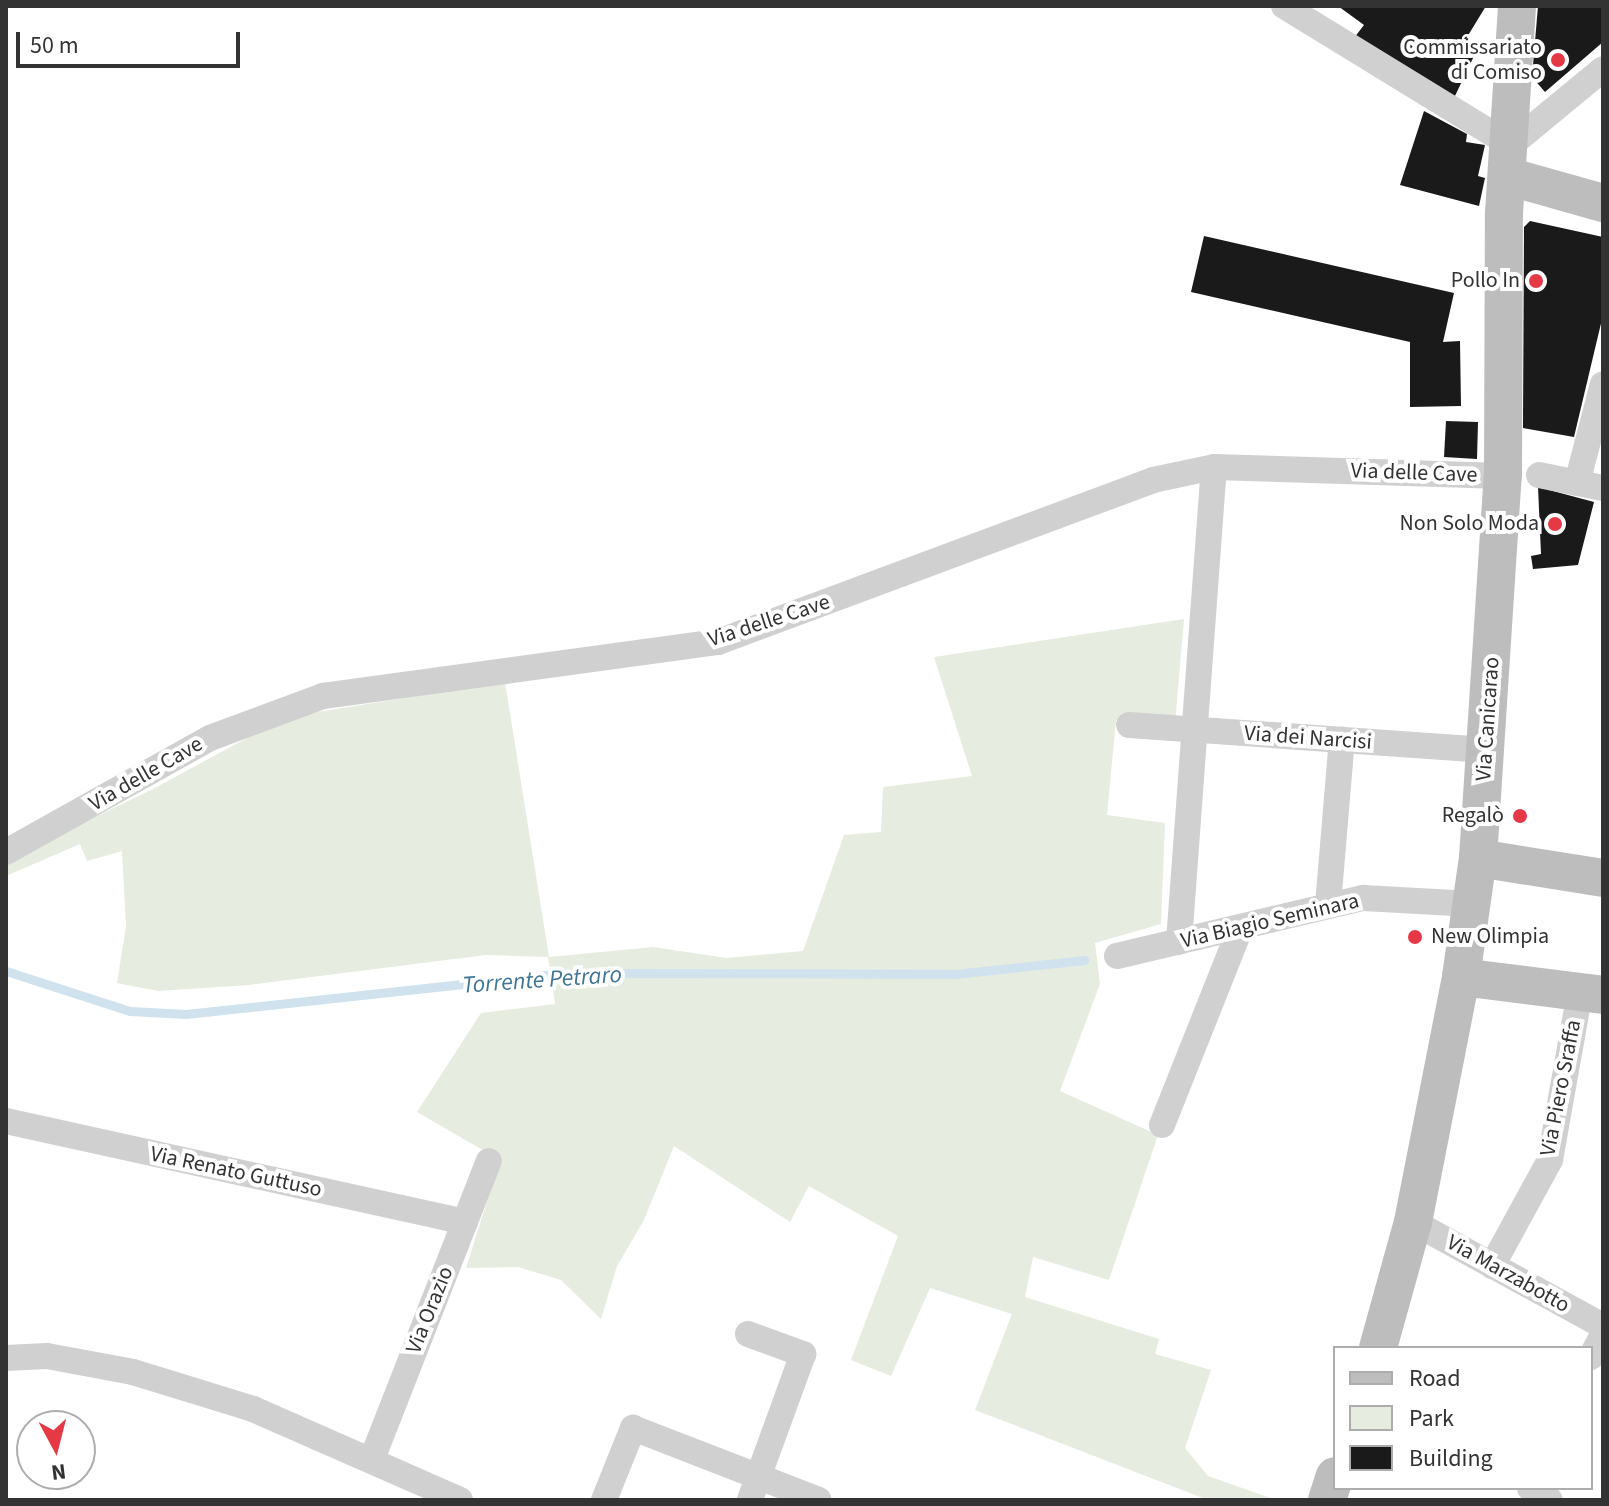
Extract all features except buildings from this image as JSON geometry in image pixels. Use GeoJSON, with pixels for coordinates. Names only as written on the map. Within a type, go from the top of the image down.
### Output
{"type":"FeatureCollection","features":[{"type":"Feature","properties":{"kind":"main road","name":"Via Canicarao"},"geometry":{"type":"LineString","coordinates":[[1379,1346],[1413,1222],[1473,904],[1486,750],[1521,476],[1504,213],[1511,161],[1517,6]]}},
{"type":"Feature","properties":{"kind":"main road"},"geometry":{"type":"LineString","coordinates":[[1511,161],[1603,203]]}},
{"type":"Feature","properties":{"kind":"main road"},"geometry":{"type":"LineString","coordinates":[[1478,858],[1603,878]]}},
{"type":"Feature","properties":{"kind":"main road"},"geometry":{"type":"LineString","coordinates":[[1461,977],[1591,994]]}},
{"type":"Feature","properties":{"kind":"street"},"geometry":{"type":"LineString","coordinates":[[1284,6],[1511,161],[1603,69]]}},
{"type":"Feature","properties":{"kind":"street"},"geometry":{"type":"LineString","coordinates":[[1577,483],[1603,384]]}},
{"type":"Feature","properties":{"kind":"street"},"geometry":{"type":"LineString","coordinates":[[1179,942],[1198,730],[1214,467]]}},
{"type":"Feature","properties":{"kind":"street","name":"Via delle Cave"},"geometry":{"type":"LineString","coordinates":[[6,852],[210,738],[323,696],[718,642],[1153,480],[1214,467],[1521,476],[1603,488]]}},
{"type":"Feature","properties":{"kind":"street","name":"Via dei Narcisi"},"geometry":{"type":"LineString","coordinates":[[1129,725],[1486,750]]}},
{"type":"Feature","properties":{"kind":"street"},"geometry":{"type":"LineString","coordinates":[[1328,905],[1342,740]]}},
{"type":"Feature","properties":{"kind":"street","name":"Via Biagio Seminara"},"geometry":{"type":"LineString","coordinates":[[1117,956],[1363,898],[1473,904]]}},
{"type":"Feature","properties":{"kind":"street"},"geometry":{"type":"LineString","coordinates":[[1162,1125],[1240,929]]}},
{"type":"Feature","properties":{"kind":"street","name":"Via Piero Sraffa"},"geometry":{"type":"LineString","coordinates":[[1492,1266],[1550,1160],[1591,994]]}},
{"type":"Feature","properties":{"kind":"street","name":"Via Renato Guttuso"},"geometry":{"type":"LineString","coordinates":[[6,1121],[465,1222]]}},
{"type":"Feature","properties":{"kind":"street","name":"Via Orazio"},"geometry":{"type":"LineString","coordinates":[[372,1459],[489,1161]]}},
{"type":"Feature","properties":{"kind":"street","name":"Via Marzabotto"},"geometry":{"type":"LineString","coordinates":[[1413,1222],[1603,1326]]}},
{"type":"Feature","properties":{"kind":"street"},"geometry":{"type":"LineString","coordinates":[[748,1334],[803,1354],[754,1488]]}},
{"type":"Feature","properties":{"kind":"street"},"geometry":{"type":"LineString","coordinates":[[1593,1353],[1603,1334]]}},
{"type":"Feature","properties":{"kind":"street"},"geometry":{"type":"LineString","coordinates":[[6,1358],[47,1356],[133,1372],[253,1409],[460,1500]]}},
{"type":"Feature","properties":{"kind":"street"},"geometry":{"type":"LineString","coordinates":[[604,1500],[633,1428],[754,1488],[819,1500]]}},
{"type":"Feature","properties":{"kind":"green space"},"geometry":{"type":"Polygon","coordinates":[[[1184,619],[1175,723],[1116,720],[1107,815],[1165,823],[1161,924],[1095,943],[1100,984],[1060,1091],[1158,1135],[1109,1280],[1033,1257],[1025,1297],[1159,1339],[1155,1354],[1211,1370],[1185,1448],[1208,1476],[1276,1500],[1208,1500],[975,1410],[1012,1314],[930,1288],[891,1376],[851,1360],[898,1236],[809,1186],[790,1222],[674,1146],[644,1220],[617,1266],[601,1319],[561,1280],[518,1267],[466,1268],[500,1160],[417,1112],[481,1013],[555,1004],[548,957],[486,955],[249,985],[158,991],[117,983],[126,926],[122,851],[87,861],[80,844],[6,876],[6,860],[151,790],[286,717],[505,682],[549,957],[653,947],[726,958],[803,951],[844,835],[881,832],[883,787],[972,776],[934,657],[1184,619]]]}},
{"type":"Feature","properties":{"kind":"waterway","name":"Torrente Petraro"},"geometry":{"type":"LineString","coordinates":[[6,971],[130,1011],[186,1014],[563,973],[955,974],[1084,960]]}},
{"type":"Feature","properties":{"kind":"place","name":"Commissariato di Comiso"},"geometry":{"type":"Point","coordinates":[1558,60]}},
{"type":"Feature","properties":{"kind":"place","name":"Pollo In"},"geometry":{"type":"Point","coordinates":[1536,281]}},
{"type":"Feature","properties":{"kind":"place","name":"Non Solo Moda"},"geometry":{"type":"Point","coordinates":[1555,524]}},
{"type":"Feature","properties":{"kind":"place","name":"Regalò"},"geometry":{"type":"Point","coordinates":[1520,816]}},
{"type":"Feature","properties":{"kind":"place","name":"New Olimpia"},"geometry":{"type":"Point","coordinates":[1415,937]}}]}
